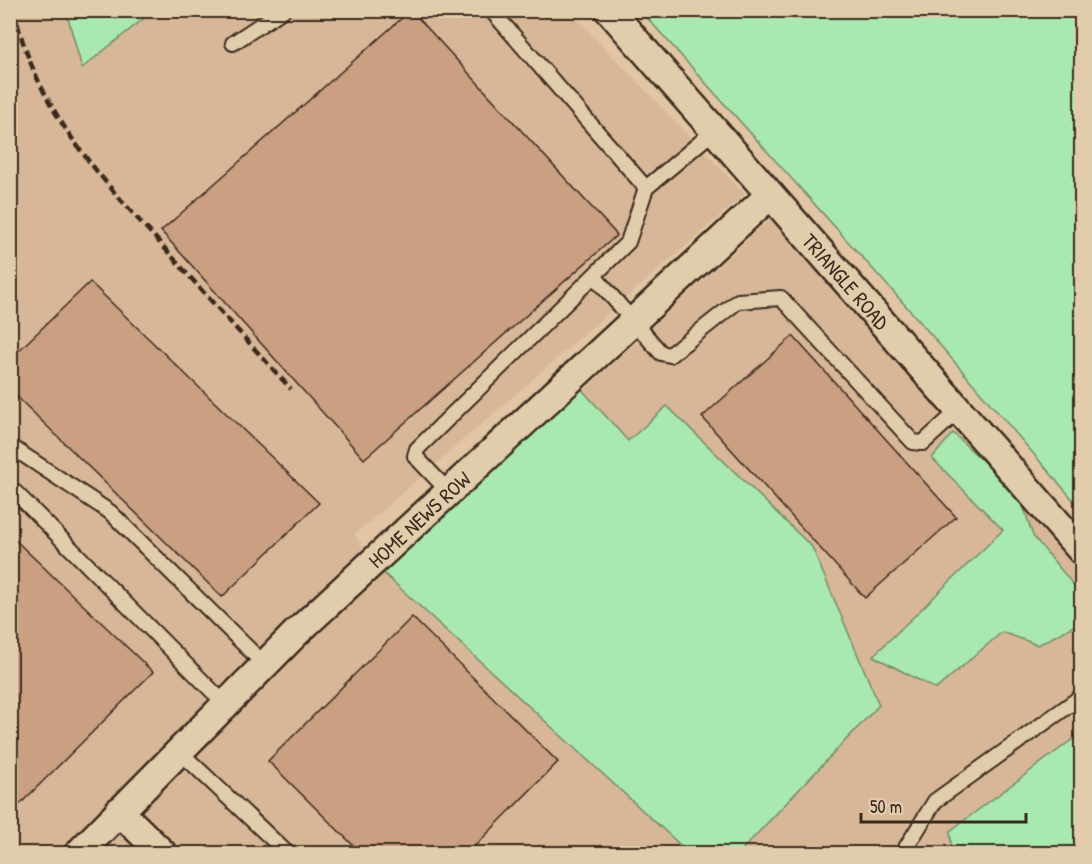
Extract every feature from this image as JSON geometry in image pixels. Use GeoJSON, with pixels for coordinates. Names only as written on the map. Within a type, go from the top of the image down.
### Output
{"type":"FeatureCollection","features":[{"type":"Feature","properties":{"kind":"street","name":"TRIANGLE ROAD"},"geometry":{"type":"LineString","coordinates":[[609,10],[1082,551]]}},
{"type":"Feature","properties":{"kind":"street","name":"HOME NEWS ROW"},"geometry":{"type":"LineString","coordinates":[[78,854],[296,633],[770,195]]}},
{"type":"Feature","properties":{"kind":"street"},"geometry":{"type":"LineString","coordinates":[[119,811],[163,854]]}},
{"type":"Feature","properties":{"kind":"lane"},"geometry":{"type":"LineString","coordinates":[[233,43],[283,10]]}},
{"type":"Feature","properties":{"kind":"lane"},"geometry":{"type":"LineString","coordinates":[[491,10],[646,188]]}},
{"type":"Feature","properties":{"kind":"lane"},"geometry":{"type":"LineString","coordinates":[[449,492],[420,463],[416,456],[417,449],[628,242],[646,188],[714,131]]}},
{"type":"Feature","properties":{"kind":"lane"},"geometry":{"type":"LineString","coordinates":[[594,276],[661,353],[670,356],[738,301],[781,298],[914,442],[923,442],[958,411]]}},
{"type":"Feature","properties":{"kind":"lane"},"geometry":{"type":"LineString","coordinates":[[10,446],[110,512],[265,665]]}},
{"type":"Feature","properties":{"kind":"lane"},"geometry":{"type":"LineString","coordinates":[[10,487],[225,704]]}},
{"type":"Feature","properties":{"kind":"lane"},"geometry":{"type":"LineString","coordinates":[[902,854],[935,801],[1082,696]]}},
{"type":"Feature","properties":{"kind":"lane"},"geometry":{"type":"LineString","coordinates":[[179,751],[288,854]]}},
{"type":"Feature","properties":{"kind":"shaded area"},"geometry":{"type":"Polygon","coordinates":[[[1081,10],[1082,14],[947,14],[940,11],[1081,10]]]}},
{"type":"Feature","properties":{"kind":"shaded area"},"geometry":{"type":"Polygon","coordinates":[[[10,11],[66,11],[82,68],[153,11],[569,11],[745,194],[354,535],[377,567],[689,853],[11,853],[10,11]]]}},
{"type":"Feature","properties":{"kind":"shaded area"},"geometry":{"type":"Polygon","coordinates":[[[776,213],[1081,544],[1081,733],[950,831],[952,853],[739,853],[879,705],[811,547],[667,406],[628,441],[583,391],[776,213]]]}},
{"type":"Feature","properties":{"kind":"green space"},"geometry":{"type":"Polygon","coordinates":[[[66,10],[153,11],[82,68],[66,10]]]}},
{"type":"Feature","properties":{"kind":"green space"},"geometry":{"type":"Polygon","coordinates":[[[641,11],[940,11],[947,14],[1081,14],[1081,509],[914,315],[641,11]]]}},
{"type":"Feature","properties":{"kind":"green space"},"geometry":{"type":"Polygon","coordinates":[[[576,383],[628,441],[667,406],[812,547],[879,705],[739,853],[689,853],[377,567],[576,383]]]}},
{"type":"Feature","properties":{"kind":"green space"},"geometry":{"type":"Polygon","coordinates":[[[953,433],[1020,496],[1033,536],[1081,594],[1081,622],[1038,645],[1002,632],[936,689],[873,656],[1003,530],[932,458],[953,433]]]}},
{"type":"Feature","properties":{"kind":"green space"},"geometry":{"type":"Polygon","coordinates":[[[1081,733],[1081,852],[1078,854],[952,853],[950,831],[1081,733]]]}},
{"type":"Feature","properties":{"kind":"building"},"geometry":{"type":"Polygon","coordinates":[[[411,10],[617,235],[364,459],[161,231],[411,10]]]}},
{"type":"Feature","properties":{"kind":"building"},"geometry":{"type":"Polygon","coordinates":[[[90,282],[319,503],[222,597],[10,390],[10,359],[90,282]]]}},
{"type":"Feature","properties":{"kind":"building"},"geometry":{"type":"Polygon","coordinates":[[[793,336],[956,517],[865,598],[702,417],[793,336]]]}},
{"type":"Feature","properties":{"kind":"building"},"geometry":{"type":"Polygon","coordinates":[[[10,535],[153,672],[10,814],[10,535]]]}},
{"type":"Feature","properties":{"kind":"building"},"geometry":{"type":"Polygon","coordinates":[[[412,617],[558,762],[467,854],[362,854],[268,761],[412,617]]]}},
{"type":"Feature","properties":{"kind":"railway"},"geometry":{"type":"LineString","coordinates":[[14,10],[25,47],[39,81],[55,113],[75,142],[119,198],[291,389]]}}]}
